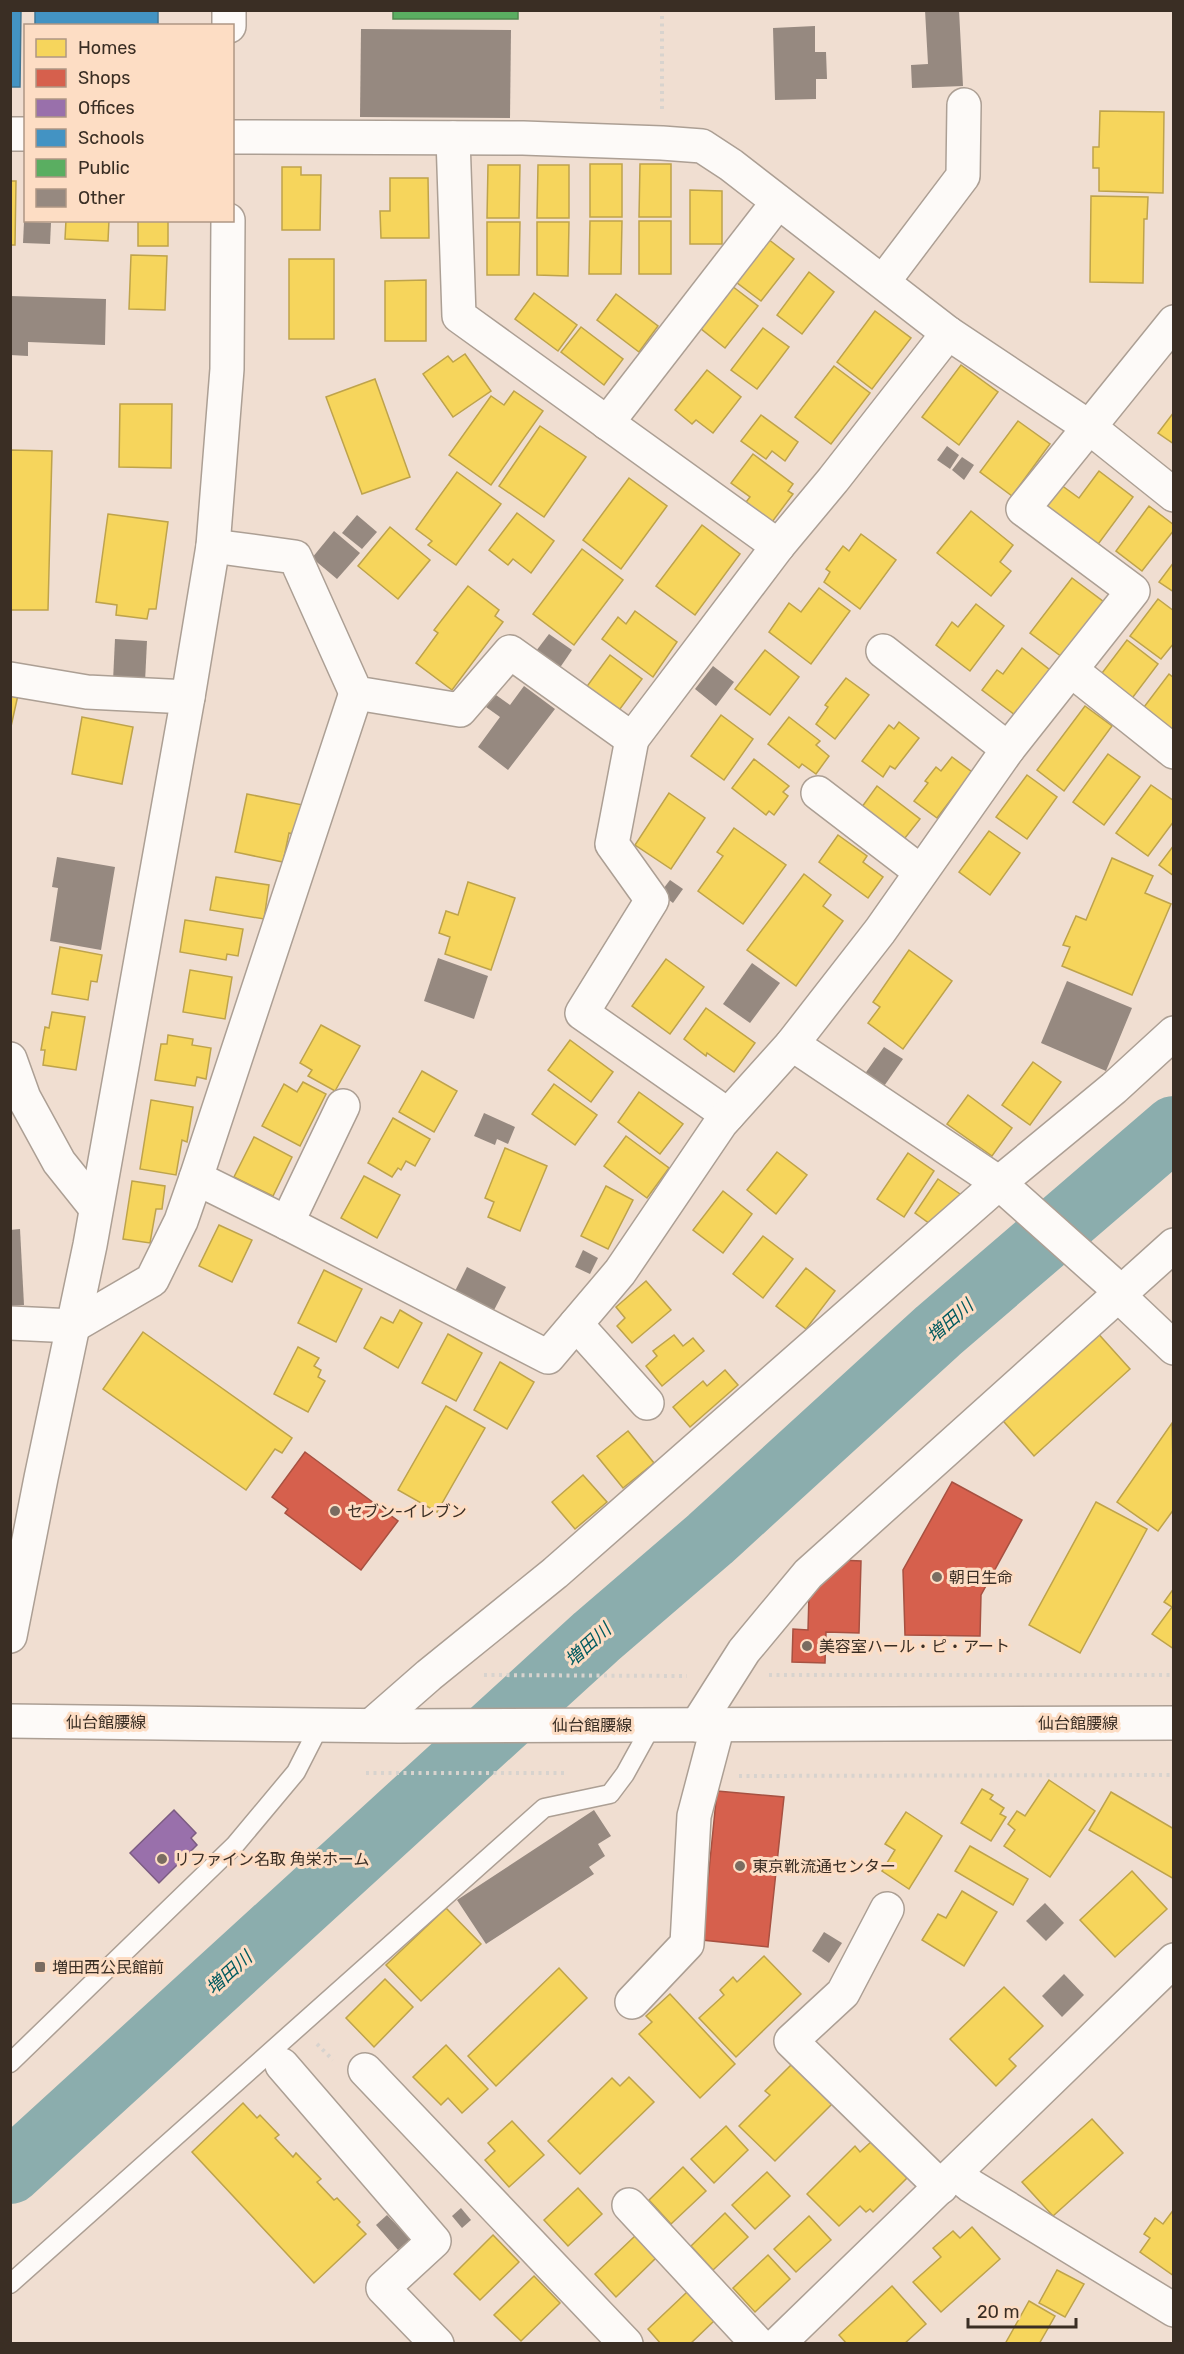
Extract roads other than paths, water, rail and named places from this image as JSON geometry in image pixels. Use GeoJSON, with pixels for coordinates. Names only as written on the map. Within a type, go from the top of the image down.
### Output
{"type":"FeatureCollection","features":[{"type":"Feature","properties":{"kind":"street"},"geometry":{"type":"LineString","coordinates":[[883,282],[963,176],[964,105]]}},
{"type":"Feature","properties":{"kind":"street"},"geometry":{"type":"LineString","coordinates":[[234,137],[453,138],[702,146],[731,165],[948,333],[1089,427],[1173,495]]}},
{"type":"Feature","properties":{"kind":"street"},"geometry":{"type":"LineString","coordinates":[[453,138],[459,316],[778,546]]}},
{"type":"Feature","properties":{"kind":"street"},"geometry":{"type":"LineString","coordinates":[[607,423],[778,202]]}},
{"type":"Feature","properties":{"kind":"street"},"geometry":{"type":"LineString","coordinates":[[10,1636],[73,1326],[188,697],[213,546],[226,369],[228,222]]}},
{"type":"Feature","properties":{"kind":"street"},"geometry":{"type":"LineString","coordinates":[[196,1178],[548,1357],[620,1272],[728,1115],[792,1044],[880,931],[1008,749],[1133,591],[1023,509],[1173,322]]}},
{"type":"Feature","properties":{"kind":"street"},"geometry":{"type":"LineString","coordinates":[[728,1115],[582,1013],[652,900],[612,844],[632,739],[778,546],[833,480],[948,333]]}},
{"type":"Feature","properties":{"kind":"street"},"geometry":{"type":"LineString","coordinates":[[10,1323],[73,1326],[152,1280],[181,1221],[196,1178],[356,693],[295,557],[213,546]]}},
{"type":"Feature","properties":{"kind":"street"},"geometry":{"type":"LineString","coordinates":[[883,651],[1008,749]]}},
{"type":"Feature","properties":{"kind":"street"},"geometry":{"type":"LineString","coordinates":[[356,693],[460,710],[510,652],[632,739]]}},
{"type":"Feature","properties":{"kind":"street"},"geometry":{"type":"LineString","coordinates":[[1071,670],[1173,752]]}},
{"type":"Feature","properties":{"kind":"street"},"geometry":{"type":"LineString","coordinates":[[10,680],[87,692],[188,697]]}},
{"type":"Feature","properties":{"kind":"street"},"geometry":{"type":"LineString","coordinates":[[818,793],[921,873]]}},
{"type":"Feature","properties":{"kind":"street"},"geometry":{"type":"LineString","coordinates":[[386,1725],[429,1675],[555,1573],[999,1183],[1114,1088],[1173,1033]]}},
{"type":"Feature","properties":{"kind":"street"},"geometry":{"type":"LineString","coordinates":[[792,1044],[999,1183],[1114,1289],[1173,1348]]}},
{"type":"Feature","properties":{"kind":"street"},"geometry":{"type":"LineString","coordinates":[[11,1061],[24,1098],[59,1162],[95,1207]]}},
{"type":"Feature","properties":{"kind":"street"},"geometry":{"type":"LineString","coordinates":[[287,1223],[343,1106]]}},
{"type":"Feature","properties":{"kind":"street"},"geometry":{"type":"LineString","coordinates":[[632,2002],[687,1944],[694,1816],[703,1776],[707,1725],[728,1675],[744,1651],[808,1574],[1114,1289],[1173,1245]]}},
{"type":"Feature","properties":{"kind":"street"},"geometry":{"type":"LineString","coordinates":[[576,1324],[647,1403]]}},
{"type":"Feature","properties":{"kind":"street","name":"仙台館腰線"},"geometry":{"type":"LineString","coordinates":[[10,1721],[320,1725],[1173,1723]]}},
{"type":"Feature","properties":{"kind":"street"},"geometry":{"type":"LineString","coordinates":[[887,1910],[843,1993],[790,2041],[957,2181],[1173,2310]]}},
{"type":"Feature","properties":{"kind":"street"},"geometry":{"type":"LineString","coordinates":[[629,2205],[778,2342],[957,2181],[1173,1960]]}},
{"type":"Feature","properties":{"kind":"street"},"geometry":{"type":"LineString","coordinates":[[282,2065],[434,2241],[383,2288],[437,2343]]}},
{"type":"Feature","properties":{"kind":"street"},"geometry":{"type":"LineString","coordinates":[[365,2070],[626,2343]]}},
{"type":"Feature","properties":{"kind":"lane"},"geometry":{"type":"LineString","coordinates":[[10,2063],[235,1845],[296,1772],[320,1725]]}},
{"type":"Feature","properties":{"kind":"lane"},"geometry":{"type":"LineString","coordinates":[[10,2284],[544,1808],[610,1794],[625,1774],[641,1725]]}},
{"type":"Feature","properties":{"kind":"waterway","name":"増田川"},"geometry":{"type":"LineString","coordinates":[[10,2172],[596,1637],[710,1539],[938,1331],[1174,1128]]}},
{"type":"Feature","properties":{"kind":"place","name":"セブン-イレブン"},"geometry":{"type":"Point","coordinates":[335,1511]}},
{"type":"Feature","properties":{"kind":"place","name":"朝日生命"},"geometry":{"type":"Point","coordinates":[937,1577]}},
{"type":"Feature","properties":{"kind":"place","name":"美容室ハール・ピ・アート"},"geometry":{"type":"Point","coordinates":[807,1646]}},
{"type":"Feature","properties":{"kind":"place","name":"リファイン名取 角栄ホーム"},"geometry":{"type":"Point","coordinates":[162,1859]}},
{"type":"Feature","properties":{"kind":"place","name":"東京靴流通センター"},"geometry":{"type":"Point","coordinates":[740,1866]}},
{"type":"Feature","properties":{"kind":"place","name":"増田西公民館前"},"geometry":{"type":"Point","coordinates":[40,1967]}}]}
